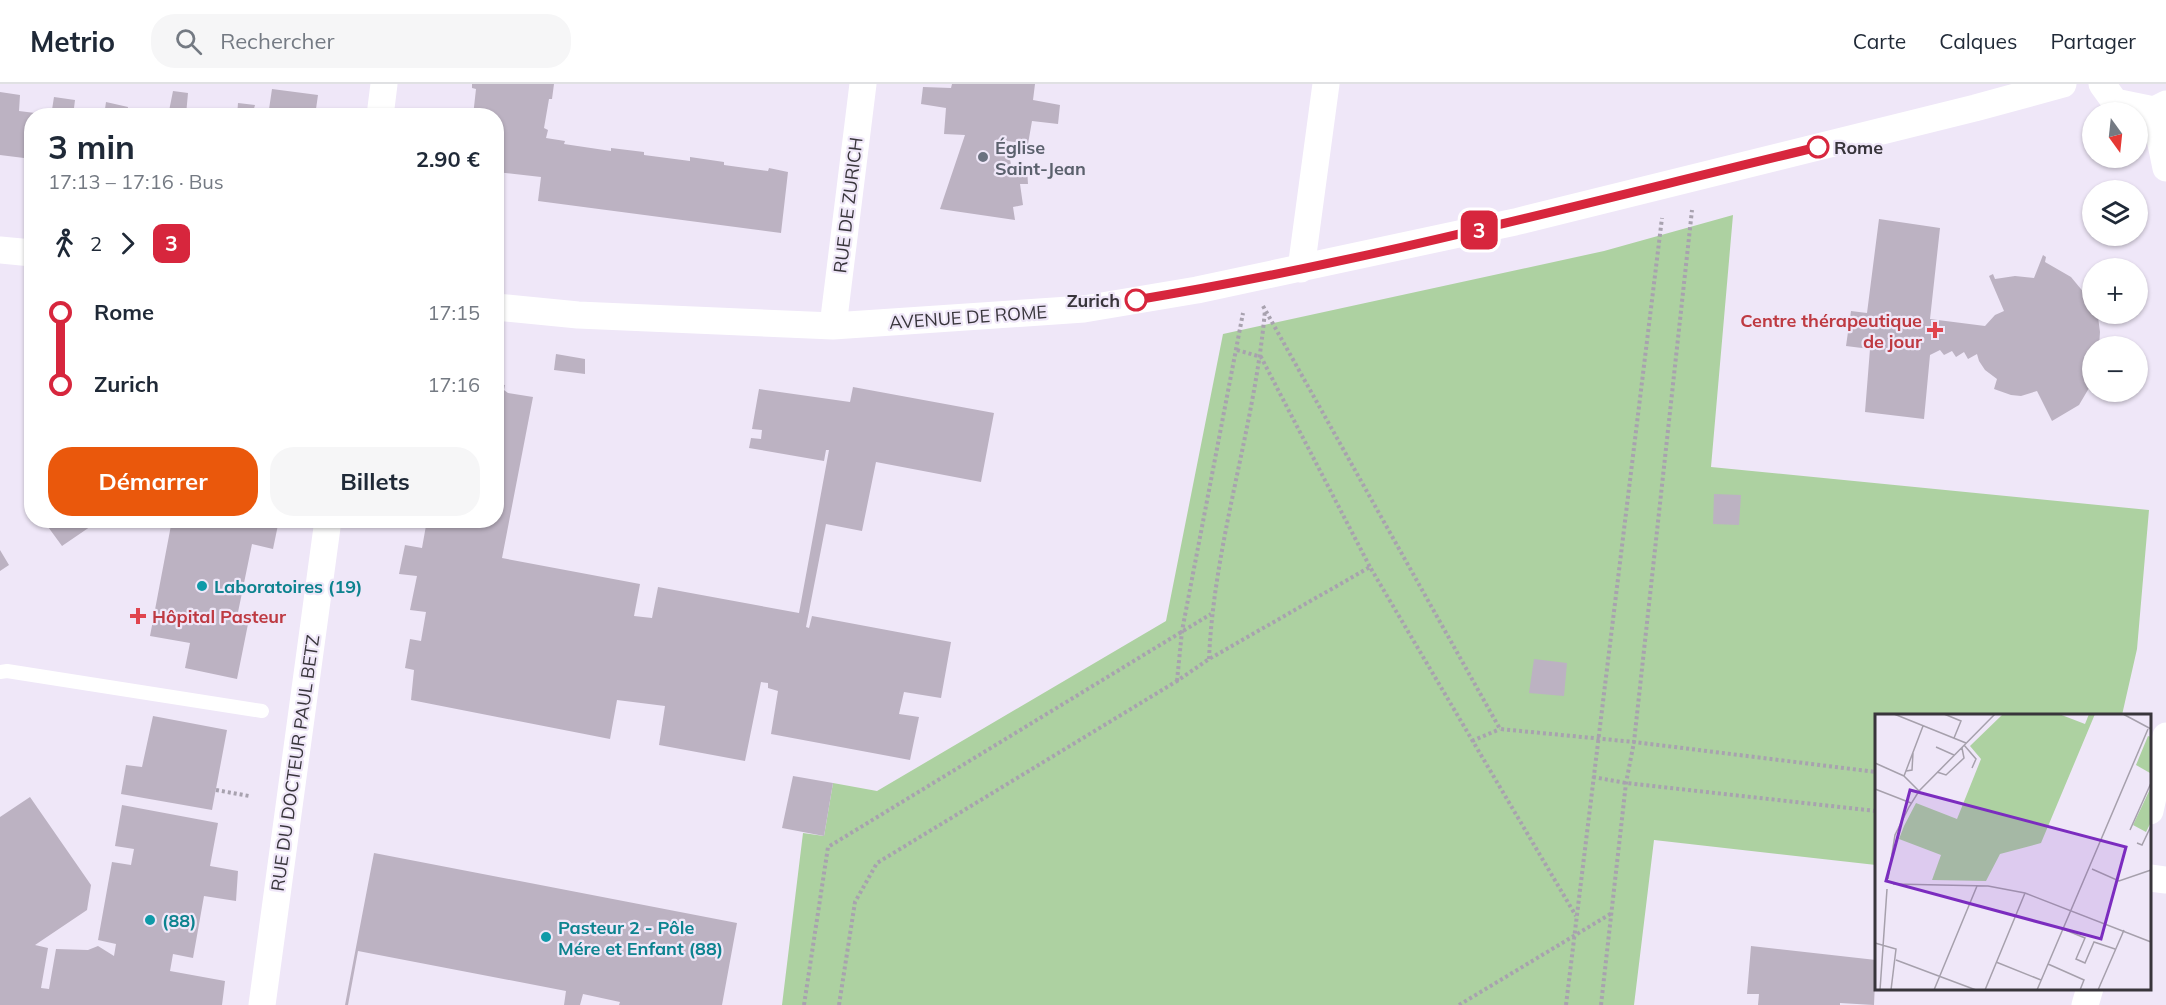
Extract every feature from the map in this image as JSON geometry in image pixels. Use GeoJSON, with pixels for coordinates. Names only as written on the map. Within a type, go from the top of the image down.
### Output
{"type":"FeatureCollection","features":[{"type":"Feature","properties":{"kind":"street"},"geometry":{"type":"LineString","coordinates":[[381,108],[384,84]]}},
{"type":"Feature","properties":{"kind":"street","name":"RUE DE ZURICH"},"geometry":{"type":"LineString","coordinates":[[833,326],[863,84]]}},
{"type":"Feature","properties":{"kind":"street"},"geometry":{"type":"LineString","coordinates":[[1301,268],[1326,84]]}},
{"type":"Feature","properties":{"kind":"street","name":"AVENUE DE ROME"},"geometry":{"type":"LineString","coordinates":[[504,308],[578,315],[833,326],[1084,309],[1249,279],[1515,222],[1975,108],[2062,84]]}},
{"type":"Feature","properties":{"kind":"street"},"geometry":{"type":"LineString","coordinates":[[2102,84],[2115,102],[2160,107],[2166,168]]}},
{"type":"Feature","properties":{"kind":"street"},"geometry":{"type":"LineString","coordinates":[[0,250],[24,252]]}},
{"type":"Feature","properties":{"kind":"street","name":"RUE DU DOCTEUR PAUL BETZ"},"geometry":{"type":"LineString","coordinates":[[262,1005],[327,528]]}},
{"type":"Feature","properties":{"kind":"street"},"geometry":{"type":"LineString","coordinates":[[2151,806],[2166,736]]}},
{"type":"Feature","properties":{"kind":"street"},"geometry":{"type":"LineString","coordinates":[[2151,878],[2166,880]]}},
{"type":"Feature","properties":{"kind":"street"},"geometry":{"type":"LineString","coordinates":[[2085,1005],[2089,990]]}},
{"type":"Feature","properties":{"kind":"lane"},"geometry":{"type":"LineString","coordinates":[[0,672],[6,671],[262,711]]}},
{"type":"Feature","properties":{"kind":"path"},"geometry":{"type":"LineString","coordinates":[[1601,1005],[1626,783],[1634,742],[1695,178]]}},
{"type":"Feature","properties":{"kind":"path"},"geometry":{"type":"LineString","coordinates":[[1566,1005],[1666,184]]}},
{"type":"Feature","properties":{"kind":"path"},"geometry":{"type":"LineString","coordinates":[[1249,279],[1500,729]]}},
{"type":"Feature","properties":{"kind":"path"},"geometry":{"type":"LineString","coordinates":[[1177,681],[1182,631],[1249,279]]}},
{"type":"Feature","properties":{"kind":"path"},"geometry":{"type":"LineString","coordinates":[[1209,659],[1211,614],[1261,357],[1265,309]]}},
{"type":"Feature","properties":{"kind":"path"},"geometry":{"type":"LineString","coordinates":[[1237,350],[1261,357],[1370,567],[1576,916]]}},
{"type":"Feature","properties":{"kind":"path"},"geometry":{"type":"LineString","coordinates":[[839,1005],[855,902],[877,862],[1177,681],[1209,659],[1370,567]]}},
{"type":"Feature","properties":{"kind":"path"},"geometry":{"type":"LineString","coordinates":[[804,1005],[828,847],[1211,614]]}},
{"type":"Feature","properties":{"kind":"path"},"geometry":{"type":"LineString","coordinates":[[1472,741],[1500,729],[1634,742],[1875,772]]}},
{"type":"Feature","properties":{"kind":"path"},"geometry":{"type":"LineString","coordinates":[[1593,777],[1626,783],[1875,811]]}},
{"type":"Feature","properties":{"kind":"path"},"geometry":{"type":"LineString","coordinates":[[216,790],[249,796]]}},
{"type":"Feature","properties":{"kind":"path"},"geometry":{"type":"LineString","coordinates":[[1459,1005],[1613,913]]}},
{"type":"Feature","properties":{"kind":"green space"},"geometry":{"type":"Polygon","coordinates":[[[1733,215],[1711,467],[2149,510],[2137,649],[2122,714],[1875,714],[1875,865],[1654,840],[1634,1005],[782,1005],[803,833],[824,836],[833,783],[877,791],[1166,621],[1223,334],[1604,251],[1733,215]]]}},
{"type":"Feature","properties":{"kind":"building"},"geometry":{"type":"Polygon","coordinates":[[[472,84],[554,84],[544,128],[548,130],[546,138],[565,141],[564,144],[611,151],[611,148],[644,152],[644,155],[690,161],[690,157],[724,162],[724,165],[768,171],[769,168],[788,172],[781,233],[538,201],[541,177],[504,173],[504,108],[474,108],[476,89],[472,88],[472,84]]]}},
{"type":"Feature","properties":{"kind":"building","name":"Église Saint-Jean"},"geometry":{"type":"Polygon","coordinates":[[[952,84],[1035,84],[1033,100],[1060,105],[1058,124],[1032,121],[1028,144],[1007,141],[1012,171],[1027,169],[1028,184],[1020,184],[1023,205],[1013,207],[1015,220],[940,209],[965,135],[944,134],[946,108],[921,104],[923,87],[951,88],[952,84]]]}},
{"type":"Feature","properties":{"kind":"building"},"geometry":{"type":"Polygon","coordinates":[[[272,89],[318,95],[316,108],[269,108],[272,89]]]}},
{"type":"Feature","properties":{"kind":"building"},"geometry":{"type":"Polygon","coordinates":[[[173,91],[188,93],[187,108],[170,108],[173,91]]]}},
{"type":"Feature","properties":{"kind":"building"},"geometry":{"type":"Polygon","coordinates":[[[0,92],[20,95],[19,111],[24,112],[24,158],[0,155],[0,92]]]}},
{"type":"Feature","properties":{"kind":"building"},"geometry":{"type":"Polygon","coordinates":[[[54,97],[75,100],[74,108],[52,108],[54,97]]]}},
{"type":"Feature","properties":{"kind":"building"},"geometry":{"type":"Polygon","coordinates":[[[106,102],[128,107],[128,108],[105,108],[106,102]]]}},
{"type":"Feature","properties":{"kind":"building"},"geometry":{"type":"Polygon","coordinates":[[[238,103],[255,105],[254,108],[238,108],[238,103]]]}},
{"type":"Feature","properties":{"kind":"building"},"geometry":{"type":"Polygon","coordinates":[[[1879,219],[1940,228],[1930,319],[1985,326],[1995,315],[2004,311],[1989,276],[1993,274],[1995,279],[2015,276],[2034,278],[2043,255],[2046,257],[2045,262],[2071,277],[2082,290],[2082,324],[2099,324],[2100,336],[2082,336],[2082,400],[2079,405],[2052,421],[2037,391],[2021,396],[1994,389],[1997,379],[1985,370],[1977,354],[1968,359],[1964,352],[1956,357],[1952,351],[1944,355],[1940,350],[1930,355],[1924,419],[1865,412],[1870,349],[1846,346],[1851,311],[1867,313],[1879,219]]]}},
{"type":"Feature","properties":{"kind":"building"},"geometry":{"type":"Polygon","coordinates":[[[556,354],[585,359],[585,374],[554,370],[556,354]]]}},
{"type":"Feature","properties":{"kind":"building"},"geometry":{"type":"Polygon","coordinates":[[[853,387],[994,413],[981,482],[876,462],[862,531],[826,524],[806,627],[809,628],[812,616],[951,642],[941,698],[904,692],[899,714],[919,717],[910,760],[771,734],[778,691],[768,688],[768,683],[761,682],[745,761],[659,745],[665,706],[617,700],[610,739],[411,700],[414,670],[405,668],[410,639],[421,641],[426,612],[410,610],[417,576],[399,574],[405,545],[422,548],[426,528],[504,528],[504,390],[508,393],[533,397],[502,558],[640,584],[634,616],[652,618],[658,587],[799,613],[829,450],[826,450],[824,461],[749,448],[751,438],[761,439],[762,430],[752,429],[759,389],[850,402],[853,387]]]}},
{"type":"Feature","properties":{"kind":"building"},"geometry":{"type":"Polygon","coordinates":[[[1714,494],[1741,495],[1739,525],[1713,524],[1714,494]]]}},
{"type":"Feature","properties":{"kind":"building"},"geometry":{"type":"Polygon","coordinates":[[[49,528],[88,528],[62,546],[49,528]]]}},
{"type":"Feature","properties":{"kind":"building","name":"Laboratoires (19)"},"geometry":{"type":"Polygon","coordinates":[[[170,528],[277,528],[273,549],[252,544],[236,622],[248,624],[237,679],[185,668],[190,643],[150,636],[170,528]]]}},
{"type":"Feature","properties":{"kind":"building"},"geometry":{"type":"Polygon","coordinates":[[[0,550],[9,565],[0,571],[0,550]]]}},
{"type":"Feature","properties":{"kind":"building"},"geometry":{"type":"Polygon","coordinates":[[[1534,659],[1567,663],[1564,696],[1529,693],[1534,659]]]}},
{"type":"Feature","properties":{"kind":"building"},"geometry":{"type":"Polygon","coordinates":[[[153,716],[227,730],[212,810],[121,794],[126,765],[142,767],[153,716]]]}},
{"type":"Feature","properties":{"kind":"building"},"geometry":{"type":"Polygon","coordinates":[[[793,776],[833,783],[824,836],[782,828],[793,776]]]}},
{"type":"Feature","properties":{"kind":"building","name":"(88)"},"geometry":{"type":"Polygon","coordinates":[[[30,797],[91,885],[87,910],[35,945],[48,948],[41,988],[49,989],[56,949],[88,950],[98,946],[114,956],[116,944],[98,940],[112,862],[131,865],[134,849],[115,846],[122,805],[218,823],[210,866],[238,871],[236,901],[204,896],[193,958],[173,954],[170,971],[225,981],[222,1005],[0,1005],[0,817],[30,797]]]}},
{"type":"Feature","properties":{"kind":"building","name":"Pasteur 2 - Pôle Mére et Enfant (88)"},"geometry":{"type":"Polygon","coordinates":[[[374,853],[737,923],[722,1005],[619,1005],[620,1002],[583,994],[580,1005],[564,1005],[566,991],[358,951],[348,1005],[345,1005],[374,853]]]}},
{"type":"Feature","properties":{"kind":"building"},"geometry":{"type":"Polygon","coordinates":[[[1751,946],[1875,960],[1874,1005],[1840,1003],[1840,1005],[1758,1005],[1759,994],[1747,994],[1751,946]]]}},
{"type":"Feature","properties":{"kind":"bus line","name":"3"},"geometry":{"type":"LineString","coordinates":[[1136,300],[1197,290],[1515,222],[1818,147]]}},
{"type":"Feature","properties":{"kind":"place","name":"Rome"},"geometry":{"type":"Point","coordinates":[1818,147]}},
{"type":"Feature","properties":{"kind":"place","name":"Église Saint-Jean"},"geometry":{"type":"Point","coordinates":[983,157]}},
{"type":"Feature","properties":{"kind":"place","name":"Zurich"},"geometry":{"type":"Point","coordinates":[1136,300]}},
{"type":"Feature","properties":{"kind":"place","name":"Centre thérapeutique de jour"},"geometry":{"type":"Point","coordinates":[1935,330]}},
{"type":"Feature","properties":{"kind":"place","name":"Laboratoires (19)"},"geometry":{"type":"Point","coordinates":[202,586]}},
{"type":"Feature","properties":{"kind":"place","name":"Hôpital Pasteur"},"geometry":{"type":"Point","coordinates":[138,616]}},
{"type":"Feature","properties":{"kind":"place","name":"(88)"},"geometry":{"type":"Point","coordinates":[150,920]}},
{"type":"Feature","properties":{"kind":"place","name":"Pasteur 2 - Pôle Mére et Enfant (88)"},"geometry":{"type":"Point","coordinates":[546,937]}}]}
